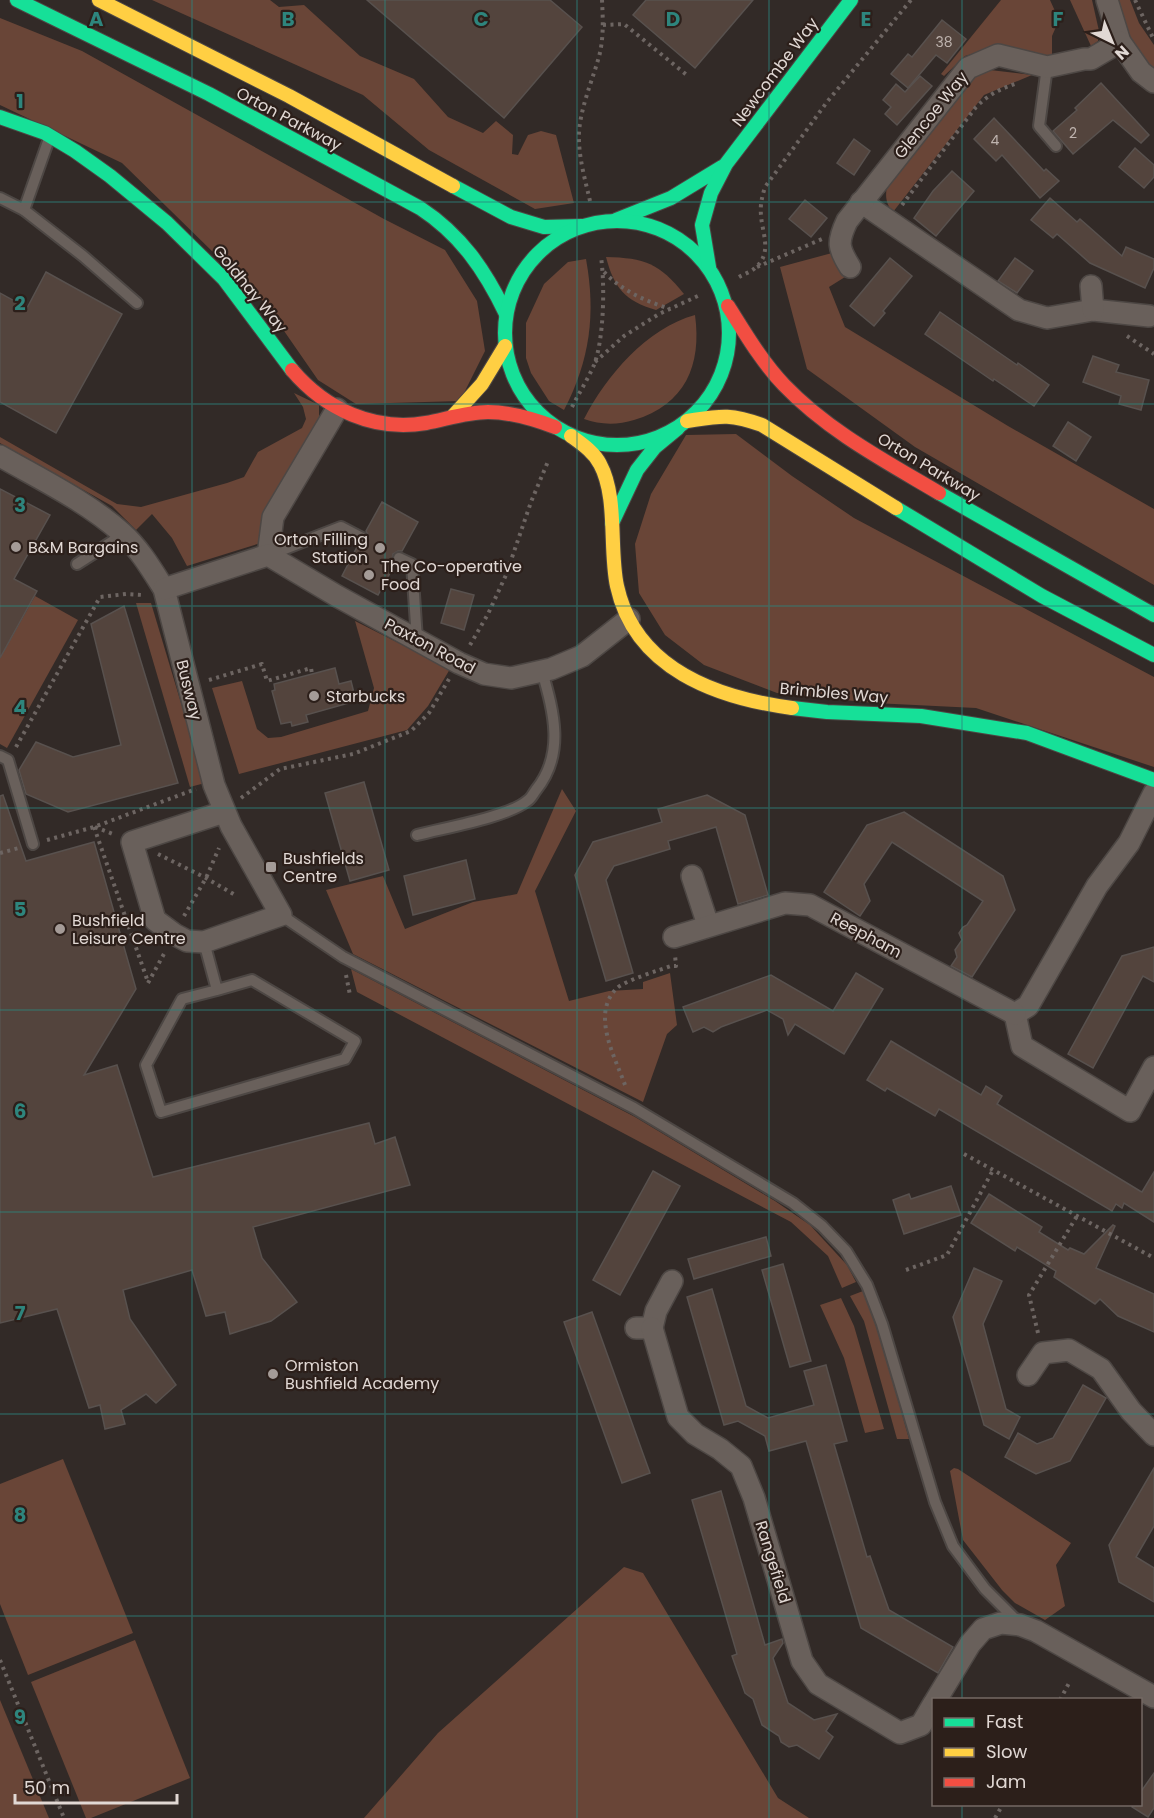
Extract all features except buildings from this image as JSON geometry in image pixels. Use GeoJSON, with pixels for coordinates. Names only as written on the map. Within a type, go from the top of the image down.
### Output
{"type":"FeatureCollection","features":[{"type":"Feature","properties":{"kind":"main road","name":"Orton Parkway"},"geometry":{"type":"LineString","coordinates":[[17,0],[273,128],[420,208],[447,227],[473,253],[493,286],[506,314]]}},
{"type":"Feature","properties":{"kind":"main road","name":"Orton Parkway"},"geometry":{"type":"LineString","coordinates":[[99,0],[290,96],[511,217],[544,227],[582,226]]}},
{"type":"Feature","properties":{"kind":"main road","name":"Newcombe Way"},"geometry":{"type":"LineString","coordinates":[[709,267],[702,225],[711,193],[726,164],[851,0]]}},
{"type":"Feature","properties":{"kind":"main road","name":"Goldhay Way"},"geometry":{"type":"LineString","coordinates":[[0,117],[50,136],[100,168],[194,246],[234,291],[289,365],[310,389],[337,409],[368,420],[400,425],[426,424],[478,412],[504,412],[530,417],[555,427]]}},
{"type":"Feature","properties":{"kind":"main road","name":"Newcombe Way"},"geometry":{"type":"LineString","coordinates":[[616,220],[666,202],[690,190],[726,164]]}},
{"type":"Feature","properties":{"kind":"main road"},"geometry":{"type":"LineString","coordinates":[[726,302],[709,267],[691,247],[668,232],[643,223],[616,220],[582,226],[554,239],[532,260],[515,285],[506,314],[505,346],[513,377],[530,405],[555,427],[592,443],[636,444],[658,438],[682,424],[725,415],[743,418],[762,425],[1042,596],[1154,655]]}},
{"type":"Feature","properties":{"kind":"main road","name":"Orton Parkway"},"geometry":{"type":"LineString","coordinates":[[726,302],[758,355],[785,386],[820,416],[890,463],[1061,565],[1154,615]]}},
{"type":"Feature","properties":{"kind":"main road","name":"Brimbles Way"},"geometry":{"type":"LineString","coordinates":[[612,524],[637,470],[655,447],[706,402],[720,380],[728,354],[730,328],[726,302]]}},
{"type":"Feature","properties":{"kind":"main road","name":"Goldhay Way"},"geometry":{"type":"LineString","coordinates":[[453,416],[474,396],[492,372],[505,346]]}},
{"type":"Feature","properties":{"kind":"main road","name":"Brimbles Way"},"geometry":{"type":"LineString","coordinates":[[572,436],[588,448],[600,463],[608,482],[617,586],[629,619],[641,638],[660,660],[686,678],[711,689],[762,704],[827,712],[921,716],[1027,733],[1154,780]]}},
{"type":"Feature","properties":{"kind":"street"},"geometry":{"type":"LineString","coordinates":[[1107,0],[1120,42],[1141,72],[1154,82]]}},
{"type":"Feature","properties":{"kind":"street","name":"Glencoe Way"},"geometry":{"type":"LineString","coordinates":[[850,267],[840,251],[840,236],[847,221],[968,68],[998,56],[1046,74],[1084,58],[1091,59],[1120,42]]}},
{"type":"Feature","properties":{"kind":"street"},"geometry":{"type":"LineString","coordinates":[[861,202],[1020,310],[1047,318],[1093,310],[1149,316]]}},
{"type":"Feature","properties":{"kind":"street"},"geometry":{"type":"LineString","coordinates":[[1091,286],[1093,310]]}},
{"type":"Feature","properties":{"kind":"street"},"geometry":{"type":"LineString","coordinates":[[164,589],[268,555],[273,517],[337,409]]}},
{"type":"Feature","properties":{"kind":"street","name":"Busway"},"geometry":{"type":"LineString","coordinates":[[0,456],[89,507],[124,534],[164,589],[214,785],[231,806],[281,915]]}},
{"type":"Feature","properties":{"kind":"street","name":"Paxton Road"},"geometry":{"type":"LineString","coordinates":[[268,555],[337,596],[459,663],[484,674],[511,678],[542,672],[582,656],[629,619]]}},
{"type":"Feature","properties":{"kind":"street"},"geometry":{"type":"LineString","coordinates":[[1154,793],[1129,843],[1097,886],[1028,1006],[1015,1014],[1022,1046],[1130,1111],[1154,1067]]}},
{"type":"Feature","properties":{"kind":"street"},"geometry":{"type":"LineString","coordinates":[[231,806],[132,842],[155,920],[187,941],[204,942],[281,915]]}},
{"type":"Feature","properties":{"kind":"street"},"geometry":{"type":"LineString","coordinates":[[692,876],[708,925]]}},
{"type":"Feature","properties":{"kind":"street","name":"Reepham"},"geometry":{"type":"LineString","coordinates":[[674,937],[785,903],[810,905],[1015,1014]]}},
{"type":"Feature","properties":{"kind":"street","name":"Rangefield"},"geometry":{"type":"LineString","coordinates":[[672,1281],[644,1328],[678,1417],[695,1434],[720,1449],[741,1466],[754,1498],[802,1660],[818,1684],[900,1732],[921,1725],[932,1706]]}},
{"type":"Feature","properties":{"kind":"street"},"geometry":{"type":"LineString","coordinates":[[1028,1375],[1042,1353],[1069,1350],[1101,1369],[1131,1411],[1154,1435]]}},
{"type":"Feature","properties":{"kind":"street","name":"Rangefield"},"geometry":{"type":"LineString","coordinates":[[937,1698],[970,1644],[983,1629],[1001,1623],[1020,1625],[1036,1631],[1154,1697]]}},
{"type":"Feature","properties":{"kind":"lane"},"geometry":{"type":"LineString","coordinates":[[1046,74],[1040,126],[1056,146]]}},
{"type":"Feature","properties":{"kind":"lane"},"geometry":{"type":"LineString","coordinates":[[24,210],[50,136]]}},
{"type":"Feature","properties":{"kind":"lane"},"geometry":{"type":"LineString","coordinates":[[0,198],[24,210],[83,256],[137,303]]}},
{"type":"Feature","properties":{"kind":"lane"},"geometry":{"type":"LineString","coordinates":[[268,555],[341,527],[362,538]]}},
{"type":"Feature","properties":{"kind":"lane"},"geometry":{"type":"LineString","coordinates":[[77,564],[124,534]]}},
{"type":"Feature","properties":{"kind":"lane"},"geometry":{"type":"LineString","coordinates":[[399,558],[412,564],[417,640]]}},
{"type":"Feature","properties":{"kind":"lane"},"geometry":{"type":"LineString","coordinates":[[417,835],[497,815],[527,802],[547,777],[555,745],[552,706],[542,672]]}},
{"type":"Feature","properties":{"kind":"lane"},"geometry":{"type":"LineString","coordinates":[[4,758],[33,844]]}},
{"type":"Feature","properties":{"kind":"lane","name":"Busway"},"geometry":{"type":"LineString","coordinates":[[281,915],[343,957],[634,1108],[794,1203],[822,1226],[846,1251],[867,1285],[882,1324],[935,1502],[953,1546],[985,1589],[1020,1625]]}},
{"type":"Feature","properties":{"kind":"lane"},"geometry":{"type":"LineString","coordinates":[[204,942],[217,990]]}},
{"type":"Feature","properties":{"kind":"lane"},"geometry":{"type":"LineString","coordinates":[[252,980],[355,1041],[345,1059],[161,1112],[146,1065],[182,999],[217,990],[252,980]]}},
{"type":"Feature","properties":{"kind":"path"},"geometry":{"type":"LineString","coordinates":[[590,202],[580,158],[579,132],[585,98],[599,58],[603,25],[602,0]]}},
{"type":"Feature","properties":{"kind":"path"},"geometry":{"type":"LineString","coordinates":[[739,277],[757,267],[765,252],[766,235],[761,208],[765,188],[827,102],[911,0]]}},
{"type":"Feature","properties":{"kind":"path"},"geometry":{"type":"LineString","coordinates":[[1135,0],[1154,40]]}},
{"type":"Feature","properties":{"kind":"path"},"geometry":{"type":"LineString","coordinates":[[603,25],[624,24],[688,76]]}},
{"type":"Feature","properties":{"kind":"path"},"geometry":{"type":"LineString","coordinates":[[890,222],[976,106],[1002,88],[1046,74]]}},
{"type":"Feature","properties":{"kind":"path"},"geometry":{"type":"LineString","coordinates":[[572,407],[594,363],[602,324],[603,270],[601,257]]}},
{"type":"Feature","properties":{"kind":"path"},"geometry":{"type":"LineString","coordinates":[[603,270],[613,282],[645,300],[670,309]]}},
{"type":"Feature","properties":{"kind":"path"},"geometry":{"type":"LineString","coordinates":[[594,363],[624,336],[699,295]]}},
{"type":"Feature","properties":{"kind":"path"},"geometry":{"type":"LineString","coordinates":[[466,651],[488,614],[506,575],[531,502],[549,459]]}},
{"type":"Feature","properties":{"kind":"path"},"geometry":{"type":"LineString","coordinates":[[4,758],[100,597],[126,594],[146,595],[164,589]]}},
{"type":"Feature","properties":{"kind":"path"},"geometry":{"type":"LineString","coordinates":[[188,687],[262,664],[267,681],[311,668],[312,674]]}},
{"type":"Feature","properties":{"kind":"path"},"geometry":{"type":"LineString","coordinates":[[231,806],[280,769],[353,754],[411,731],[429,712],[450,678]]}},
{"type":"Feature","properties":{"kind":"path"},"geometry":{"type":"LineString","coordinates":[[94,826],[200,788]]}},
{"type":"Feature","properties":{"kind":"path"},"geometry":{"type":"LineString","coordinates":[[94,826],[206,878],[235,895]]}},
{"type":"Feature","properties":{"kind":"path"},"geometry":{"type":"LineString","coordinates":[[94,826],[148,983],[206,878],[222,841]]}},
{"type":"Feature","properties":{"kind":"path"},"geometry":{"type":"LineString","coordinates":[[634,1108],[606,1027],[604,1007],[616,988],[676,966],[674,937]]}},
{"type":"Feature","properties":{"kind":"path"},"geometry":{"type":"LineString","coordinates":[[964,1154],[1154,1258]]}},
{"type":"Feature","properties":{"kind":"path"},"geometry":{"type":"LineString","coordinates":[[906,1270],[947,1255],[993,1170]]}},
{"type":"Feature","properties":{"kind":"path"},"geometry":{"type":"LineString","coordinates":[[1042,1353],[1029,1295],[1077,1216]]}},
{"type":"Feature","properties":{"kind":"path"},"geometry":{"type":"LineString","coordinates":[[0,1660],[64,1818]]}},
{"type":"Feature","properties":{"kind":"path"},"geometry":{"type":"LineString","coordinates":[[1061,1698],[1069,1683]]}},
{"type":"Feature","properties":{"kind":"shaded area"},"geometry":{"type":"Polygon","coordinates":[[[152,0],[270,0],[279,7],[304,5],[360,56],[414,79],[448,117],[483,133],[496,121],[513,135],[512,154],[518,155],[528,135],[541,131],[556,135],[574,203],[535,209],[429,150],[363,95],[152,0]]]}},
{"type":"Feature","properties":{"kind":"shaded area"},"geometry":{"type":"Polygon","coordinates":[[[1001,0],[1050,0],[1059,20],[1052,36],[1052,57],[985,50],[965,56],[944,76],[941,74],[1001,0]]]}},
{"type":"Feature","properties":{"kind":"shaded area"},"geometry":{"type":"Polygon","coordinates":[[[1070,0],[1092,0],[1099,31],[1098,41],[1091,46],[1070,0]]]}},
{"type":"Feature","properties":{"kind":"shaded area"},"geometry":{"type":"Polygon","coordinates":[[[1116,0],[1130,0],[1139,23],[1154,45],[1154,69],[1135,46],[1126,29],[1116,0]]]}},
{"type":"Feature","properties":{"kind":"shaded area"},"geometry":{"type":"Polygon","coordinates":[[[0,18],[82,51],[384,219],[445,250],[477,301],[485,351],[460,401],[356,404],[318,380],[264,302],[122,163],[0,105],[0,18]]]}},
{"type":"Feature","properties":{"kind":"shaded area"},"geometry":{"type":"Polygon","coordinates":[[[990,70],[1032,75],[984,95],[893,212],[887,200],[887,186],[973,78],[990,70]]]}},
{"type":"Feature","properties":{"kind":"shaded area"},"geometry":{"type":"Polygon","coordinates":[[[832,253],[845,277],[829,287],[845,327],[1008,426],[1154,509],[1154,585],[915,447],[807,369],[780,267],[832,253]]]}},
{"type":"Feature","properties":{"kind":"shaded area"},"geometry":{"type":"Polygon","coordinates":[[[606,257],[631,259],[650,264],[667,275],[684,294],[656,310],[636,302],[622,292],[617,285],[606,257]]]}},
{"type":"Feature","properties":{"kind":"shaded area"},"geometry":{"type":"Polygon","coordinates":[[[586,259],[590,299],[588,336],[580,373],[564,410],[549,401],[531,373],[526,358],[526,323],[544,284],[568,262],[586,259]]]}},
{"type":"Feature","properties":{"kind":"shaded area"},"geometry":{"type":"Polygon","coordinates":[[[695,315],[696,350],[686,381],[678,393],[652,413],[634,420],[609,424],[584,419],[604,386],[630,356],[660,331],[677,321],[695,315]]]}},
{"type":"Feature","properties":{"kind":"shaded area"},"geometry":{"type":"Polygon","coordinates":[[[294,393],[319,405],[319,430],[264,542],[187,566],[172,538],[152,514],[136,530],[112,506],[0,443],[0,437],[117,504],[141,507],[244,477],[258,452],[302,428],[306,419],[303,407],[294,393]]]}},
{"type":"Feature","properties":{"kind":"shaded area"},"geometry":{"type":"Polygon","coordinates":[[[736,434],[854,518],[1154,677],[1154,767],[976,708],[874,703],[777,693],[704,665],[665,635],[639,593],[635,544],[651,494],[686,435],[736,434]]]}},
{"type":"Feature","properties":{"kind":"shaded area"},"geometry":{"type":"Polygon","coordinates":[[[35,596],[78,620],[7,748],[0,744],[0,658],[35,596]]]}},
{"type":"Feature","properties":{"kind":"shaded area"},"geometry":{"type":"Polygon","coordinates":[[[136,603],[151,603],[205,783],[190,787],[136,603]]]}},
{"type":"Feature","properties":{"kind":"shaded area"},"geometry":{"type":"Polygon","coordinates":[[[355,621],[450,669],[428,706],[407,730],[239,774],[212,688],[242,681],[257,729],[268,738],[281,737],[368,711],[374,688],[355,621]]]}},
{"type":"Feature","properties":{"kind":"shaded area"},"geometry":{"type":"Polygon","coordinates":[[[562,789],[576,811],[535,891],[569,1001],[609,991],[643,989],[643,982],[670,973],[677,1025],[667,1034],[643,1102],[353,954],[326,890],[383,876],[405,929],[473,902],[517,894],[562,789]]]}},
{"type":"Feature","properties":{"kind":"shaded area"},"geometry":{"type":"Polygon","coordinates":[[[351,969],[635,1117],[775,1201],[810,1225],[847,1265],[856,1282],[842,1288],[828,1256],[791,1222],[357,992],[351,969]]]}},
{"type":"Feature","properties":{"kind":"shaded area"},"geometry":{"type":"Polygon","coordinates":[[[863,1291],[882,1342],[909,1439],[897,1439],[864,1321],[850,1296],[863,1291]]]}},
{"type":"Feature","properties":{"kind":"shaded area"},"geometry":{"type":"Polygon","coordinates":[[[841,1298],[854,1326],[884,1429],[865,1433],[844,1358],[820,1305],[841,1298]]]}},
{"type":"Feature","properties":{"kind":"shaded area"},"geometry":{"type":"Polygon","coordinates":[[[63,1459],[133,1633],[28,1675],[0,1604],[0,1484],[63,1459]]]}},
{"type":"Feature","properties":{"kind":"shaded area"},"geometry":{"type":"Polygon","coordinates":[[[954,1468],[1071,1543],[1056,1565],[1065,1606],[1045,1620],[1015,1603],[963,1540],[950,1471],[954,1468]]]}},
{"type":"Feature","properties":{"kind":"shaded area"},"geometry":{"type":"Polygon","coordinates":[[[624,1567],[643,1573],[778,1798],[809,1818],[364,1818],[438,1733],[624,1567]]]}},
{"type":"Feature","properties":{"kind":"shaded area"},"geometry":{"type":"Polygon","coordinates":[[[135,1640],[190,1778],[86,1818],[31,1682],[135,1640]]]}},
{"type":"Feature","properties":{"kind":"shaded area"},"geometry":{"type":"Polygon","coordinates":[[[0,1700],[49,1818],[0,1818],[0,1700]]]}},
{"type":"Feature","properties":{"kind":"traffic: fast"},"geometry":{"type":"LineString","coordinates":[[17,0],[209,94],[420,208],[460,242],[480,268],[506,314]]}},
{"type":"Feature","properties":{"kind":"traffic: fast"},"geometry":{"type":"LineString","coordinates":[[709,267],[702,225],[711,193],[726,164],[851,0]]}},
{"type":"Feature","properties":{"kind":"traffic: fast"},"geometry":{"type":"LineString","coordinates":[[0,117],[45,133],[75,151],[110,176],[167,223],[224,279],[292,370]]}},
{"type":"Feature","properties":{"kind":"traffic: fast"},"geometry":{"type":"LineString","coordinates":[[616,220],[671,198],[722,167]]}},
{"type":"Feature","properties":{"kind":"traffic: fast"},"geometry":{"type":"LineString","coordinates":[[453,186],[511,217],[544,227],[582,226]]}},
{"type":"Feature","properties":{"kind":"traffic: fast"},"geometry":{"type":"LineString","coordinates":[[606,221],[628,221],[660,229],[670,234],[688,246],[704,262],[721,290],[727,311],[729,333],[727,355],[721,376],[704,404],[688,420],[660,437],[628,445],[606,445],[574,437],[564,432],[546,420],[530,404],[513,376],[505,344],[505,322],[513,290],[518,280],[530,262],[546,246],[574,229],[606,221]]}},
{"type":"Feature","properties":{"kind":"traffic: fast"},"geometry":{"type":"LineString","coordinates":[[612,523],[637,470],[655,447],[678,428]]}},
{"type":"Feature","properties":{"kind":"traffic: fast"},"geometry":{"type":"LineString","coordinates":[[939,493],[1154,615]]}},
{"type":"Feature","properties":{"kind":"traffic: fast"},"geometry":{"type":"LineString","coordinates":[[896,508],[1042,596],[1154,655]]}},
{"type":"Feature","properties":{"kind":"traffic: fast"},"geometry":{"type":"LineString","coordinates":[[792,708],[827,712],[921,716],[1027,733],[1154,780]]}},
{"type":"Feature","properties":{"kind":"traffic: slow"},"geometry":{"type":"LineString","coordinates":[[99,0],[289,96],[453,186]]}},
{"type":"Feature","properties":{"kind":"traffic: slow"},"geometry":{"type":"LineString","coordinates":[[453,416],[482,384],[505,346]]}},
{"type":"Feature","properties":{"kind":"traffic: slow"},"geometry":{"type":"LineString","coordinates":[[687,421],[724,417],[762,425],[896,508]]}},
{"type":"Feature","properties":{"kind":"traffic: slow"},"geometry":{"type":"LineString","coordinates":[[571,436],[594,456],[606,477],[611,507],[617,586],[627,615],[641,639],[683,674],[708,687],[736,696],[792,708]]}},
{"type":"Feature","properties":{"kind":"traffic: jam"},"geometry":{"type":"LineString","coordinates":[[728,306],[768,367],[801,402],[838,431],[939,493]]}},
{"type":"Feature","properties":{"kind":"traffic: jam"},"geometry":{"type":"LineString","coordinates":[[292,370],[305,384],[335,406],[352,415],[369,420],[407,425],[488,412],[523,416],[555,427]]}},
{"type":"Feature","properties":{"kind":"place","name":"B&M Bargains"},"geometry":{"type":"Point","coordinates":[16,547]}},
{"type":"Feature","properties":{"kind":"place","name":"Orton Filling Station"},"geometry":{"type":"Point","coordinates":[380,548]}},
{"type":"Feature","properties":{"kind":"place","name":"The Co-operative Food"},"geometry":{"type":"Point","coordinates":[369,575]}},
{"type":"Feature","properties":{"kind":"place","name":"Starbucks"},"geometry":{"type":"Point","coordinates":[314,696]}},
{"type":"Feature","properties":{"kind":"place","name":"Bushfields Centre"},"geometry":{"type":"Point","coordinates":[271,867]}},
{"type":"Feature","properties":{"kind":"place","name":"Bushfield Leisure Centre"},"geometry":{"type":"Point","coordinates":[60,929]}},
{"type":"Feature","properties":{"kind":"place","name":"Ormiston Bushfield Academy"},"geometry":{"type":"Point","coordinates":[273,1374]}}]}
